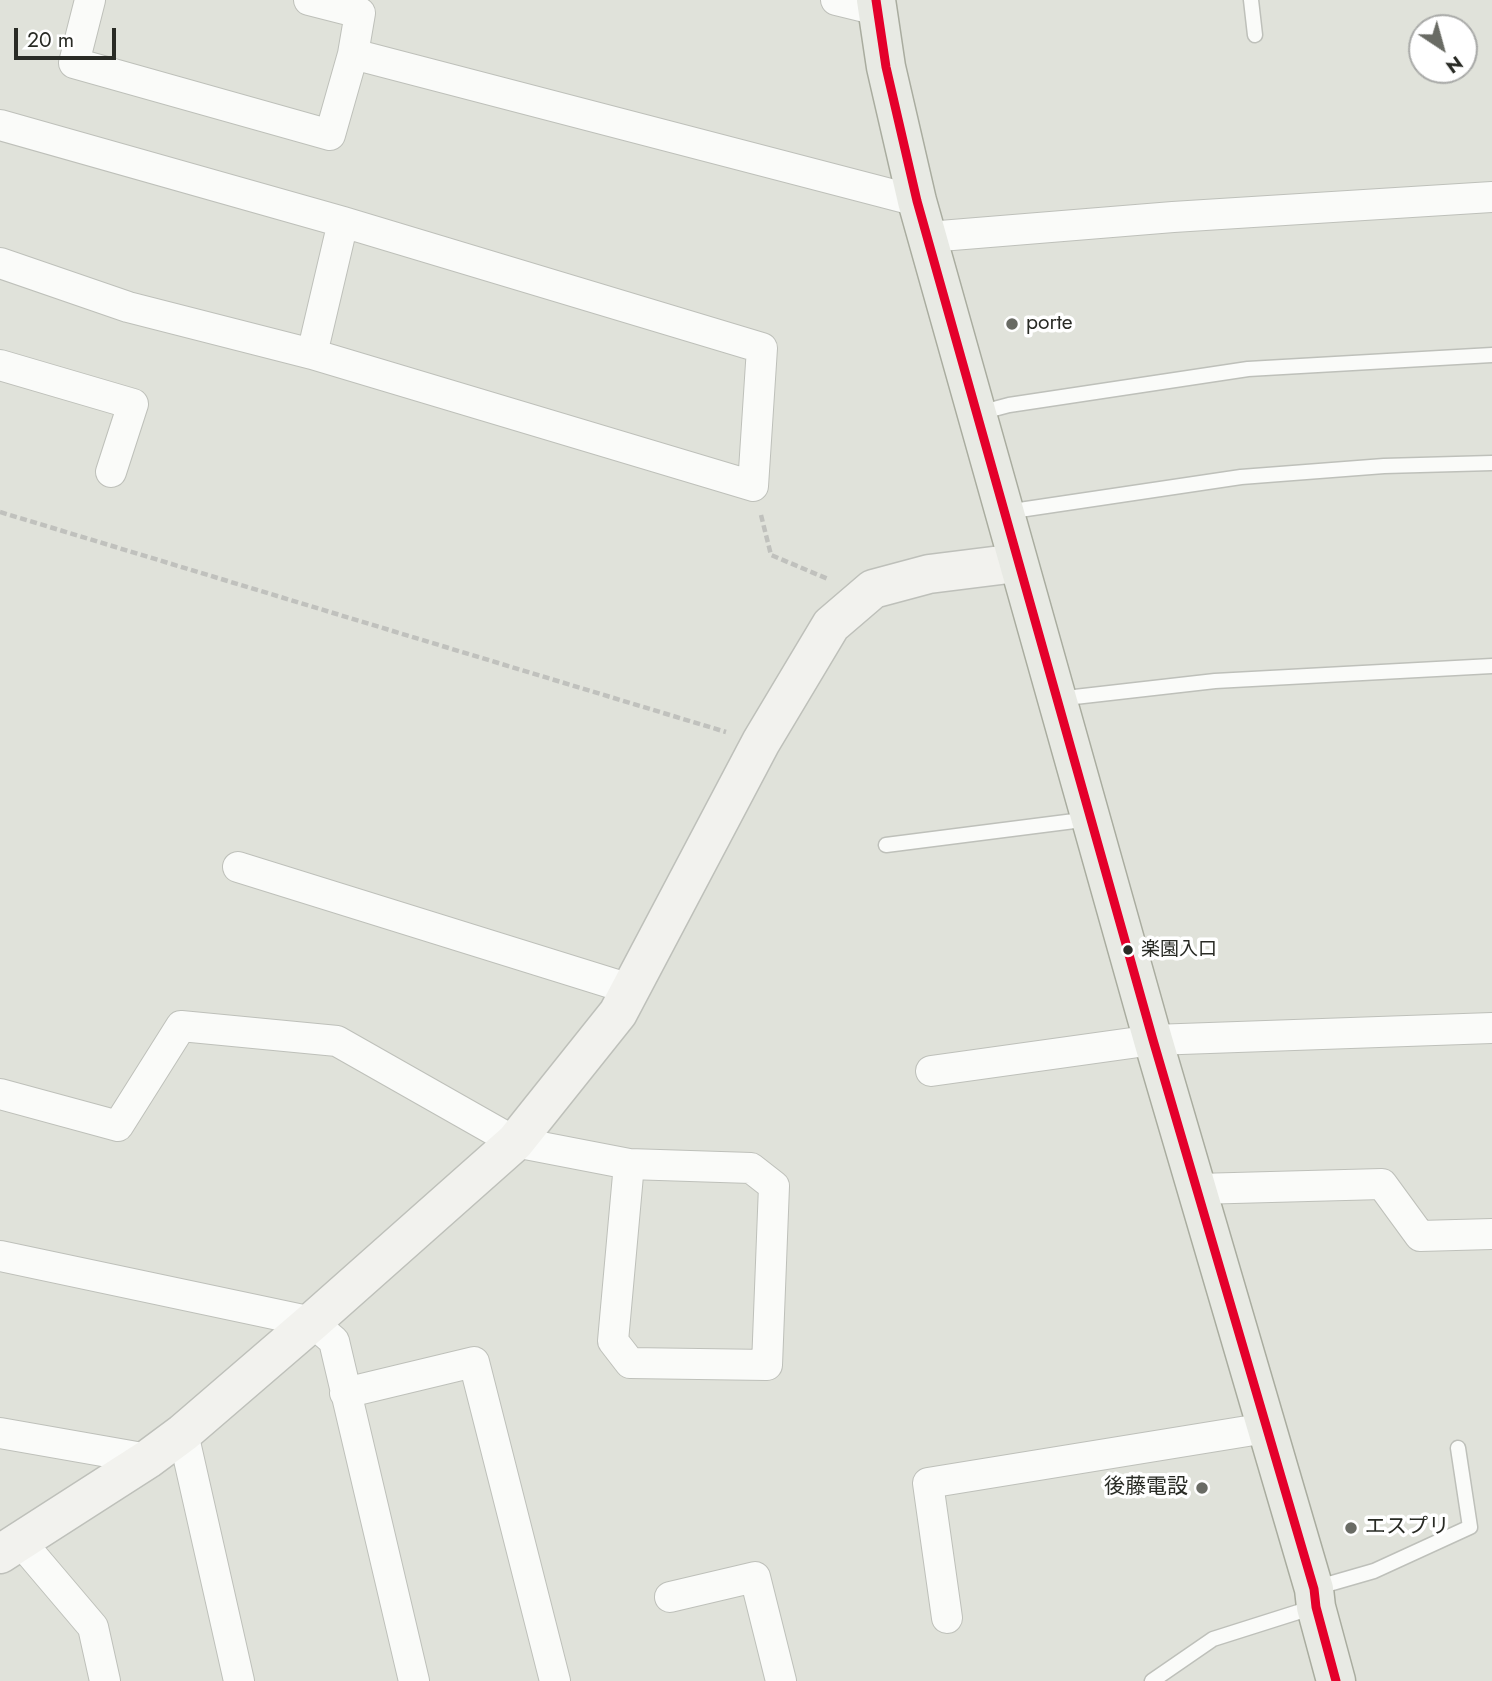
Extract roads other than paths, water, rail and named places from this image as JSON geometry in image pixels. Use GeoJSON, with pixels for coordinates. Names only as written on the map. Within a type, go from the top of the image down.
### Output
{"type":"FeatureCollection","features":[{"type":"Feature","properties":{"kind":"main road"},"geometry":{"type":"LineString","coordinates":[[877,5],[891,91],[923,219],[1017,563],[1315,1598],[1336,1681]]}},
{"type":"Feature","properties":{"kind":"street"},"geometry":{"type":"LineString","coordinates":[[90,0],[74,63],[330,135],[353,54],[360,13],[309,0]]}},
{"type":"Feature","properties":{"kind":"street"},"geometry":{"type":"LineString","coordinates":[[836,0],[877,5]]}},
{"type":"Feature","properties":{"kind":"street"},"geometry":{"type":"LineString","coordinates":[[353,54],[923,219],[1173,217],[1492,197]]}},
{"type":"Feature","properties":{"kind":"street"},"geometry":{"type":"LineString","coordinates":[[0,125],[343,222],[762,348],[753,486],[312,354],[128,307],[0,263]]}},
{"type":"Feature","properties":{"kind":"street"},"geometry":{"type":"LineString","coordinates":[[312,354],[343,222]]}},
{"type":"Feature","properties":{"kind":"street"},"geometry":{"type":"LineString","coordinates":[[0,365],[133,404],[111,472]]}},
{"type":"Feature","properties":{"kind":"street"},"geometry":{"type":"LineString","coordinates":[[105,1681],[93,1627],[10,1548],[183,1433],[515,1142],[618,1013],[761,742],[831,625],[873,589],[929,574],[1017,563]]}},
{"type":"Feature","properties":{"kind":"street"},"geometry":{"type":"LineString","coordinates":[[238,867],[630,989]]}},
{"type":"Feature","properties":{"kind":"street"},"geometry":{"type":"LineString","coordinates":[[0,1094],[118,1126],[181,1026],[311,1038],[337,1041],[515,1142],[629,1164],[751,1168],[774,1186],[767,1365],[630,1363],[613,1341],[629,1164]]}},
{"type":"Feature","properties":{"kind":"street"},"geometry":{"type":"LineString","coordinates":[[931,1072],[1153,1040],[1492,1028]]}},
{"type":"Feature","properties":{"kind":"street"},"geometry":{"type":"LineString","coordinates":[[1197,1189],[1382,1184],[1420,1236],[1492,1234]]}},
{"type":"Feature","properties":{"kind":"street"},"geometry":{"type":"LineString","coordinates":[[0,1256],[312,1322],[334,1341],[414,1681]]}},
{"type":"Feature","properties":{"kind":"street"},"geometry":{"type":"LineString","coordinates":[[345,1393],[474,1362],[555,1681]]}},
{"type":"Feature","properties":{"kind":"street"},"geometry":{"type":"LineString","coordinates":[[947,1618],[928,1483],[1266,1428]]}},
{"type":"Feature","properties":{"kind":"street"},"geometry":{"type":"LineString","coordinates":[[0,1433],[148,1458]]}},
{"type":"Feature","properties":{"kind":"street"},"geometry":{"type":"LineString","coordinates":[[183,1433],[239,1681]]}},
{"type":"Feature","properties":{"kind":"street"},"geometry":{"type":"LineString","coordinates":[[670,1597],[755,1577],[782,1681]]}},
{"type":"Feature","properties":{"kind":"lane"},"geometry":{"type":"LineString","coordinates":[[1251,0],[1255,35]]}},
{"type":"Feature","properties":{"kind":"lane"},"geometry":{"type":"LineString","coordinates":[[977,414],[1009,405],[1248,369],[1492,355]]}},
{"type":"Feature","properties":{"kind":"lane"},"geometry":{"type":"LineString","coordinates":[[1004,512],[1241,477],[1384,466],[1492,463]]}},
{"type":"Feature","properties":{"kind":"lane"},"geometry":{"type":"LineString","coordinates":[[1057,699],[1227,680],[1492,666]]}},
{"type":"Feature","properties":{"kind":"lane"},"geometry":{"type":"LineString","coordinates":[[886,845],[1091,819]]}},
{"type":"Feature","properties":{"kind":"lane"},"geometry":{"type":"LineString","coordinates":[[1152,1681],[1213,1639],[1315,1598],[1470,1527],[1458,1448]]}},
{"type":"Feature","properties":{"kind":"place","name":"porte"},"geometry":{"type":"Point","coordinates":[1012,324]}},
{"type":"Feature","properties":{"kind":"place","name":"楽園入口"},"geometry":{"type":"Point","coordinates":[1128,950]}},
{"type":"Feature","properties":{"kind":"place","name":"後藤電設"},"geometry":{"type":"Point","coordinates":[1202,1488]}},
{"type":"Feature","properties":{"kind":"place","name":"エスプリ"},"geometry":{"type":"Point","coordinates":[1351,1528]}}]}
